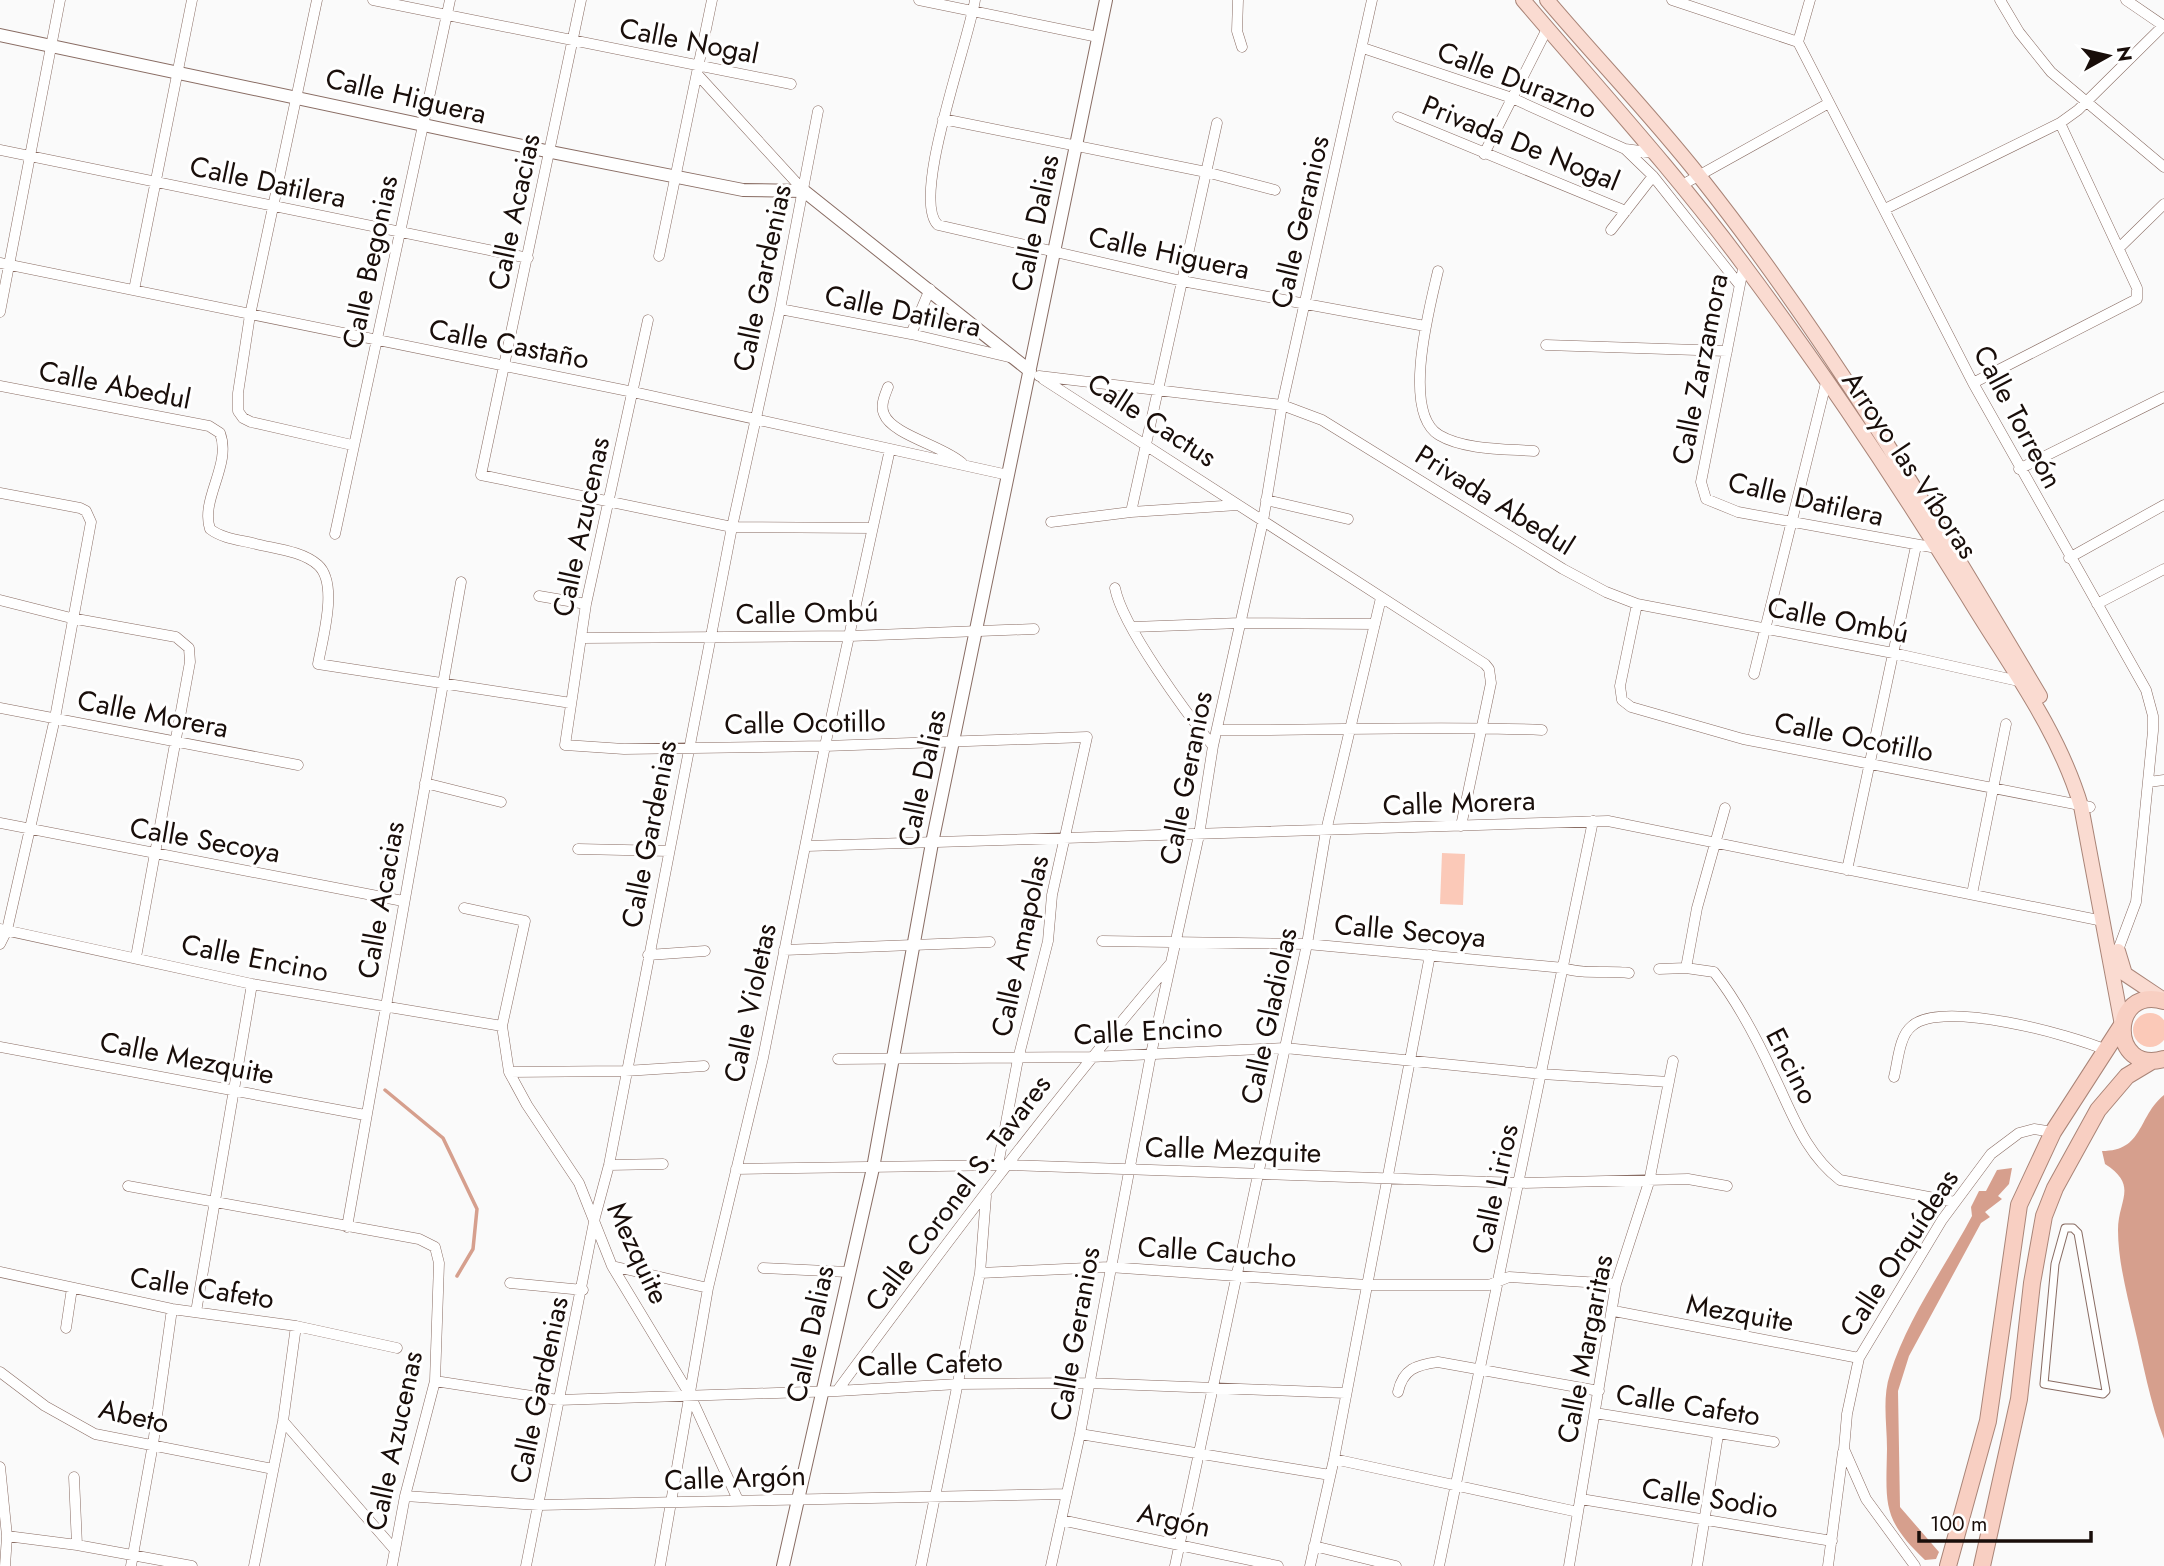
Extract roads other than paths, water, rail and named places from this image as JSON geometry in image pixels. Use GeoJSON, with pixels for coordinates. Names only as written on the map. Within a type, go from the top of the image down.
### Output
{"type":"FeatureCollection","features":[{"type":"Feature","properties":{"kind":"highway"},"geometry":{"type":"LineString","coordinates":[[1948,1566],[1988,1421],[2019,1205],[2053,1132],[2132,1007],[2151,999],[2163,1000]]}},
{"type":"Feature","properties":{"kind":"highway"},"geometry":{"type":"LineString","coordinates":[[2122,1025],[2122,1034],[2129,1050],[2158,1060]]}},
{"type":"Feature","properties":{"kind":"highway"},"geometry":{"type":"LineString","coordinates":[[1982,1566],[2014,1424],[2038,1241],[2055,1188],[2098,1111],[2127,1076],[2158,1060]]}},
{"type":"Feature","properties":{"kind":"highway"},"geometry":{"type":"LineString","coordinates":[[2000,1338],[2025,1342]]}},
{"type":"Feature","properties":{"kind":"main road","name":"Arroyo las Víboras"},"geometry":{"type":"LineString","coordinates":[[1523,0],[1655,153],[1744,264],[2025,681]]}},
{"type":"Feature","properties":{"kind":"main road","name":"Arroyo las Víboras"},"geometry":{"type":"LineString","coordinates":[[1546,0],[1699,175],[1837,365],[1955,550],[2067,763],[2085,806],[2114,951],[2122,1025]]}},
{"type":"Feature","properties":{"kind":"main road","name":"Arroyo las Víboras"},"geometry":{"type":"LineString","coordinates":[[2085,806],[2103,921],[2114,951],[2123,971],[2163,1000]]}},
{"type":"Feature","properties":{"kind":"street"},"geometry":{"type":"LineString","coordinates":[[0,312],[5,264],[30,156],[60,0]]}},
{"type":"Feature","properties":{"kind":"street"},"geometry":{"type":"LineString","coordinates":[[134,290],[192,0]]}},
{"type":"Feature","properties":{"kind":"street"},"geometry":{"type":"LineString","coordinates":[[317,0],[250,315],[238,393],[238,411],[243,418],[261,425],[352,445]]}},
{"type":"Feature","properties":{"kind":"street","name":"Calle Nogal"},"geometry":{"type":"LineString","coordinates":[[373,0],[699,71],[792,84]]}},
{"type":"Feature","properties":{"kind":"street","name":"Calle Begonias"},"geometry":{"type":"LineString","coordinates":[[334,534],[450,0]]}},
{"type":"Feature","properties":{"kind":"street","name":"Calle Acacias"},"geometry":{"type":"LineString","coordinates":[[581,0],[481,475],[609,503]]}},
{"type":"Feature","properties":{"kind":"street"},"geometry":{"type":"LineString","coordinates":[[659,256],[712,0]]}},
{"type":"Feature","properties":{"kind":"street"},"geometry":{"type":"LineString","coordinates":[[919,0],[1098,37]]}},
{"type":"Feature","properties":{"kind":"street"},"geometry":{"type":"LineString","coordinates":[[975,0],[943,119],[1076,145],[1275,190]]}},
{"type":"Feature","properties":{"kind":"street","name":"Calle Dalias"},"geometry":{"type":"LineString","coordinates":[[783,1566],[873,1168],[932,843],[978,632],[1008,475],[1034,373],[1051,253],[1106,0]]}},
{"type":"Feature","properties":{"kind":"street"},"geometry":{"type":"LineString","coordinates":[[1238,0],[1237,31],[1242,47]]}},
{"type":"Feature","properties":{"kind":"street","name":"Calle Geranios"},"geometry":{"type":"LineString","coordinates":[[1051,1566],[1080,1434],[1087,1383],[1151,1054],[1199,835],[1213,746],[1263,521],[1282,405],[1372,0]]}},
{"type":"Feature","properties":{"kind":"street"},"geometry":{"type":"LineString","coordinates":[[1672,0],[1798,42],[1810,0]]}},
{"type":"Feature","properties":{"kind":"street"},"geometry":{"type":"LineString","coordinates":[[1699,11],[1703,0]]}},
{"type":"Feature","properties":{"kind":"street"},"geometry":{"type":"LineString","coordinates":[[2000,0],[2019,32],[2051,72],[2164,167]]}},
{"type":"Feature","properties":{"kind":"street"},"geometry":{"type":"LineString","coordinates":[[1885,209],[2060,123],[2078,110],[2164,25],[2126,0]]}},
{"type":"Feature","properties":{"kind":"street"},"geometry":{"type":"LineString","coordinates":[[1484,154],[1547,29]]}},
{"type":"Feature","properties":{"kind":"street","name":"Calle Higuera"},"geometry":{"type":"LineString","coordinates":[[0,35],[743,190],[804,191]]}},
{"type":"Feature","properties":{"kind":"street","name":"Calle Torreón"},"geometry":{"type":"LineString","coordinates":[[1798,42],[1973,383],[2069,558],[2146,690],[2151,704],[2153,731],[2136,902],[2114,951]]}},
{"type":"Feature","properties":{"kind":"street","name":"Calle Durazno"},"geometry":{"type":"LineString","coordinates":[[1363,48],[1512,98],[1625,149],[1655,153]]}},
{"type":"Feature","properties":{"kind":"street"},"geometry":{"type":"LineString","coordinates":[[699,71],[804,191]]}},
{"type":"Feature","properties":{"kind":"street"},"geometry":{"type":"LineString","coordinates":[[1682,186],[1829,103]]}},
{"type":"Feature","properties":{"kind":"street","name":"Calle Gardenias"},"geometry":{"type":"LineString","coordinates":[[526,1566],[558,1399],[583,1290],[595,1217],[609,1165],[732,527],[780,309],[818,111]]}},
{"type":"Feature","properties":{"kind":"street","name":"Privada De Nogal"},"geometry":{"type":"LineString","coordinates":[[1398,117],[1626,211]]}},
{"type":"Feature","properties":{"kind":"street","name":"Calle Higuera"},"geometry":{"type":"LineString","coordinates":[[943,119],[928,194],[929,212],[938,225],[1182,281],[1305,306],[1425,326]]}},
{"type":"Feature","properties":{"kind":"street"},"geometry":{"type":"LineString","coordinates":[[1130,512],[1217,123]]}},
{"type":"Feature","properties":{"kind":"street"},"geometry":{"type":"LineString","coordinates":[[1973,383],[2133,302],[2138,294],[2060,123]]}},
{"type":"Feature","properties":{"kind":"street"},"geometry":{"type":"LineString","coordinates":[[1625,149],[1653,176],[1738,283]]}},
{"type":"Feature","properties":{"kind":"street","name":"Calle Datilera"},"geometry":{"type":"LineString","coordinates":[[0,150],[528,258]]}},
{"type":"Feature","properties":{"kind":"street"},"geometry":{"type":"LineString","coordinates":[[1611,230],[1653,176]]}},
{"type":"Feature","properties":{"kind":"street","name":"Calle Cactus"},"geometry":{"type":"LineString","coordinates":[[804,191],[1034,373],[1489,669],[1490,683],[1479,727]]}},
{"type":"Feature","properties":{"kind":"street"},"geometry":{"type":"LineString","coordinates":[[2119,248],[2164,204]]}},
{"type":"Feature","properties":{"kind":"street","name":"Calle Castaño"},"geometry":{"type":"LineString","coordinates":[[5,264],[503,368],[633,392],[1008,475]]}},
{"type":"Feature","properties":{"kind":"street","name":"Calle Zarzamora"},"geometry":{"type":"LineString","coordinates":[[1700,482],[1738,283],[1744,264]]}},
{"type":"Feature","properties":{"kind":"street"},"geometry":{"type":"LineString","coordinates":[[1438,271],[1425,326],[1421,408],[1430,427],[1453,441],[1534,451]]}},
{"type":"Feature","properties":{"kind":"street"},"geometry":{"type":"LineString","coordinates":[[911,334],[930,289]]}},
{"type":"Feature","properties":{"kind":"street","name":"Calle Datilera"},"geometry":{"type":"LineString","coordinates":[[780,309],[911,334],[1015,359]]}},
{"type":"Feature","properties":{"kind":"street","name":"Calle Azucenas"},"geometry":{"type":"LineString","coordinates":[[565,745],[586,604],[648,320]]}},
{"type":"Feature","properties":{"kind":"street"},"geometry":{"type":"LineString","coordinates":[[1546,345],[1727,351]]}},
{"type":"Feature","properties":{"kind":"street"},"geometry":{"type":"LineString","coordinates":[[1034,373],[1282,405]]}},
{"type":"Feature","properties":{"kind":"street"},"geometry":{"type":"LineString","coordinates":[[1754,674],[1826,383]]}},
{"type":"Feature","properties":{"kind":"street","name":"Calle Abedul"},"geometry":{"type":"LineString","coordinates":[[0,386],[209,426],[220,433],[223,453],[208,518],[214,532],[285,551],[318,565],[328,583],[318,664],[444,686]]}},
{"type":"Feature","properties":{"kind":"street"},"geometry":{"type":"LineString","coordinates":[[888,387],[883,406],[888,421],[950,453],[963,465]]}},
{"type":"Feature","properties":{"kind":"street"},"geometry":{"type":"LineString","coordinates":[[2019,469],[2164,397]]}},
{"type":"Feature","properties":{"kind":"street","name":"Privada Abedul"},"geometry":{"type":"LineString","coordinates":[[1282,405],[1334,426],[1574,576],[1637,604]]}},
{"type":"Feature","properties":{"kind":"street","name":"Calle Violetas"},"geometry":{"type":"LineString","coordinates":[[660,1566],[709,1288],[763,1058],[825,746],[890,449]]}},
{"type":"Feature","properties":{"kind":"street","name":"Calle Datilera"},"geometry":{"type":"LineString","coordinates":[[1700,482],[1706,499],[1738,512],[1916,546],[1955,550]]}},
{"type":"Feature","properties":{"kind":"street"},"geometry":{"type":"LineString","coordinates":[[0,493],[86,511],[91,522],[71,618],[55,718],[30,830],[0,944]]}},
{"type":"Feature","properties":{"kind":"street"},"geometry":{"type":"LineString","coordinates":[[1266,500],[1348,519]]}},
{"type":"Feature","properties":{"kind":"street"},"geometry":{"type":"LineString","coordinates":[[609,503],[732,527],[872,528]]}},
{"type":"Feature","properties":{"kind":"street"},"geometry":{"type":"LineString","coordinates":[[1051,522],[1130,512],[1238,505]]}},
{"type":"Feature","properties":{"kind":"street"},"geometry":{"type":"LineString","coordinates":[[2069,558],[2164,505]]}},
{"type":"Feature","properties":{"kind":"street"},"geometry":{"type":"LineString","coordinates":[[1847,870],[1916,546]]}},
{"type":"Feature","properties":{"kind":"street"},"geometry":{"type":"LineString","coordinates":[[2097,604],[2164,569]]}},
{"type":"Feature","properties":{"kind":"street","name":"Calle Acacias"},"geometry":{"type":"LineString","coordinates":[[346,1227],[461,582]]}},
{"type":"Feature","properties":{"kind":"street"},"geometry":{"type":"LineString","coordinates":[[1115,588],[1122,611],[1186,713],[1213,746]]}},
{"type":"Feature","properties":{"kind":"street"},"geometry":{"type":"LineString","coordinates":[[539,596],[586,604]]}},
{"type":"Feature","properties":{"kind":"street","name":"Calle Gladiolas"},"geometry":{"type":"LineString","coordinates":[[1175,1566],[1260,1173],[1307,944],[1326,831],[1381,598]]}},
{"type":"Feature","properties":{"kind":"street"},"geometry":{"type":"LineString","coordinates":[[0,600],[71,618],[176,637],[185,642],[190,662],[136,957]]}},
{"type":"Feature","properties":{"kind":"street","name":"Calle Ombú"},"geometry":{"type":"LineString","coordinates":[[1637,604],[2025,681]]}},
{"type":"Feature","properties":{"kind":"street","name":"Calle Ocotillo"},"geometry":{"type":"LineString","coordinates":[[1637,604],[1620,686],[1622,700],[1631,708],[1742,739],[2085,806]]}},
{"type":"Feature","properties":{"kind":"street"},"geometry":{"type":"LineString","coordinates":[[1133,627],[1240,623],[1375,624]]}},
{"type":"Feature","properties":{"kind":"street","name":"Calle Ombú"},"geometry":{"type":"LineString","coordinates":[[582,638],[850,636],[1034,629]]}},
{"type":"Feature","properties":{"kind":"street"},"geometry":{"type":"LineString","coordinates":[[444,686],[571,703]]}},
{"type":"Feature","properties":{"kind":"street","name":"Calle Morera"},"geometry":{"type":"LineString","coordinates":[[0,708],[298,765]]}},
{"type":"Feature","properties":{"kind":"street"},"geometry":{"type":"LineString","coordinates":[[1972,894],[2006,724]]}},
{"type":"Feature","properties":{"kind":"street"},"geometry":{"type":"LineString","coordinates":[[1218,730],[1348,731],[1479,727],[1542,730]]}},
{"type":"Feature","properties":{"kind":"street"},"geometry":{"type":"LineString","coordinates":[[1461,826],[1479,727]]}},
{"type":"Feature","properties":{"kind":"street","name":"Calle Ocotillo"},"geometry":{"type":"LineString","coordinates":[[565,745],[624,749],[825,746],[1087,737]]}},
{"type":"Feature","properties":{"kind":"street","name":"Calle Amapolas"},"geometry":{"type":"LineString","coordinates":[[1002,1165],[1018,1059],[1048,941],[1052,895],[1087,737]]}},
{"type":"Feature","properties":{"kind":"street"},"geometry":{"type":"LineString","coordinates":[[2149,782],[2164,780]]}},
{"type":"Feature","properties":{"kind":"street"},"geometry":{"type":"LineString","coordinates":[[425,783],[501,802]]}},
{"type":"Feature","properties":{"kind":"street"},"geometry":{"type":"LineString","coordinates":[[1659,969],[1686,968],[1697,908],[1725,808]]}},
{"type":"Feature","properties":{"kind":"street","name":"Calle Morera"},"geometry":{"type":"LineString","coordinates":[[807,846],[1593,821],[1716,842],[2103,921]]}},
{"type":"Feature","properties":{"kind":"street","name":"Calle Lirios"},"geometry":{"type":"LineString","coordinates":[[1438,1566],[1593,821]]}},
{"type":"Feature","properties":{"kind":"street","name":"Calle Secoya"},"geometry":{"type":"LineString","coordinates":[[0,823],[402,901]]}},
{"type":"Feature","properties":{"kind":"street"},"geometry":{"type":"LineString","coordinates":[[578,849],[669,851]]}},
{"type":"Feature","properties":{"kind":"street"},"geometry":{"type":"LineString","coordinates":[[464,908],[526,921],[502,1026]]}},
{"type":"Feature","properties":{"kind":"street","name":"Calle Encino"},"geometry":{"type":"LineString","coordinates":[[4,929],[252,985],[502,1026]]}},
{"type":"Feature","properties":{"kind":"street","name":"Calle Secoya"},"geometry":{"type":"LineString","coordinates":[[1102,941],[1307,944],[1564,968],[1575,972],[1602,970],[1629,973]]}},
{"type":"Feature","properties":{"kind":"street"},"geometry":{"type":"LineString","coordinates":[[784,950],[990,942]]}},
{"type":"Feature","properties":{"kind":"street"},"geometry":{"type":"LineString","coordinates":[[648,955],[705,951]]}},
{"type":"Feature","properties":{"kind":"street"},"geometry":{"type":"LineString","coordinates":[[1310,1566],[1334,1459],[1430,956]]}},
{"type":"Feature","properties":{"kind":"street","name":"Calle Coronel S. Tavares"},"geometry":{"type":"LineString","coordinates":[[837,1391],[927,1268],[986,1195],[1002,1165],[1172,960]]}},
{"type":"Feature","properties":{"kind":"street","name":"Encino"},"geometry":{"type":"LineString","coordinates":[[1686,968],[1708,969],[1717,975],[1771,1070],[1813,1156],[1840,1180],[1955,1202]]}},
{"type":"Feature","properties":{"kind":"street"},"geometry":{"type":"LineString","coordinates":[[196,1312],[252,985]]}},
{"type":"Feature","properties":{"kind":"street"},"geometry":{"type":"LineString","coordinates":[[1894,1077],[1904,1038],[1912,1026],[1946,1014],[1982,1018],[2106,1050]]}},
{"type":"Feature","properties":{"kind":"street","name":"Mezquite"},"geometry":{"type":"LineString","coordinates":[[502,1026],[509,1072],[527,1105],[579,1183],[595,1217],[612,1266],[690,1395],[737,1500]]}},
{"type":"Feature","properties":{"kind":"street","name":"Calle Mezquite"},"geometry":{"type":"LineString","coordinates":[[0,1047],[365,1115]]}},
{"type":"Feature","properties":{"kind":"street","name":"Calle Encino"},"geometry":{"type":"LineString","coordinates":[[838,1059],[1018,1059],[1285,1048],[1542,1074],[1669,1082]]}},
{"type":"Feature","properties":{"kind":"street","name":"Calle Margaritas"},"geometry":{"type":"LineString","coordinates":[[1569,1566],[1614,1311],[1616,1284],[1648,1182],[1674,1061]]}},
{"type":"Feature","properties":{"kind":"street"},"geometry":{"type":"LineString","coordinates":[[509,1072],[625,1071],[704,1066]]}},
{"type":"Feature","properties":{"kind":"street","name":"Calle Orquídeas"},"geometry":{"type":"LineString","coordinates":[[1828,1566],[1847,1414],[1859,1358],[1955,1202],[1991,1154],[2011,1138],[2034,1129],[2053,1132]]}},
{"type":"Feature","properties":{"kind":"street"},"geometry":{"type":"LineString","coordinates":[[609,1165],[663,1164]]}},
{"type":"Feature","properties":{"kind":"street","name":"Calle Mezquite"},"geometry":{"type":"LineString","coordinates":[[736,1168],[1002,1165],[1519,1183],[1688,1179],[1727,1186]]}},
{"type":"Feature","properties":{"kind":"street"},"geometry":{"type":"LineString","coordinates":[[128,1186],[346,1227]]}},
{"type":"Feature","properties":{"kind":"street"},"geometry":{"type":"LineString","coordinates":[[921,1566],[980,1273],[986,1195]]}},
{"type":"Feature","properties":{"kind":"street","name":"Calle Azucenas"},"geometry":{"type":"LineString","coordinates":[[346,1227],[433,1244],[439,1263],[435,1381],[405,1496],[392,1566]]}},
{"type":"Feature","properties":{"kind":"street"},"geometry":{"type":"LineString","coordinates":[[2065,1228],[2073,1228],[2078,1233],[2106,1391],[2104,1394],[2044,1384],[2056,1264],[2065,1228]]}},
{"type":"Feature","properties":{"kind":"street"},"geometry":{"type":"LineString","coordinates":[[612,1266],[709,1288]]}},
{"type":"Feature","properties":{"kind":"street"},"geometry":{"type":"LineString","coordinates":[[763,1268],[848,1272]]}},
{"type":"Feature","properties":{"kind":"street","name":"Calle Caucho"},"geometry":{"type":"LineString","coordinates":[[980,1273],[1110,1268],[1197,1271],[1236,1277],[1367,1285],[1489,1285],[1509,1277],[1616,1284]]}},
{"type":"Feature","properties":{"kind":"street","name":"Calle Cafeto"},"geometry":{"type":"LineString","coordinates":[[0,1272],[172,1309],[296,1326],[397,1348]]}},
{"type":"Feature","properties":{"kind":"street"},"geometry":{"type":"LineString","coordinates":[[510,1283],[583,1290]]}},
{"type":"Feature","properties":{"kind":"street"},"geometry":{"type":"LineString","coordinates":[[66,1328],[72,1288]]}},
{"type":"Feature","properties":{"kind":"street"},"geometry":{"type":"LineString","coordinates":[[131,1566],[153,1444],[172,1309]]}},
{"type":"Feature","properties":{"kind":"street","name":"Mezquite"},"geometry":{"type":"LineString","coordinates":[[1614,1311],[1859,1358]]}},
{"type":"Feature","properties":{"kind":"street"},"geometry":{"type":"LineString","coordinates":[[254,1566],[283,1421],[296,1326]]}},
{"type":"Feature","properties":{"kind":"street","name":"Calle Cafeto"},"geometry":{"type":"LineString","coordinates":[[1398,1392],[1401,1378],[1406,1372],[1438,1362],[1599,1391]]}},
{"type":"Feature","properties":{"kind":"street","name":"Abeto"},"geometry":{"type":"LineString","coordinates":[[0,1372],[73,1425],[95,1434],[273,1469]]}},
{"type":"Feature","properties":{"kind":"street","name":"Calle Cafeto"},"geometry":{"type":"LineString","coordinates":[[435,1381],[558,1399],[822,1392],[958,1384],[1087,1383],[1345,1393]]}},
{"type":"Feature","properties":{"kind":"street","name":"Calle Cafeto"},"geometry":{"type":"LineString","coordinates":[[1595,1413],[1774,1442]]}},
{"type":"Feature","properties":{"kind":"street"},"geometry":{"type":"LineString","coordinates":[[283,1421],[394,1549]]}},
{"type":"Feature","properties":{"kind":"street"},"geometry":{"type":"LineString","coordinates":[[1080,1434],[1330,1475]]}},
{"type":"Feature","properties":{"kind":"street"},"geometry":{"type":"LineString","coordinates":[[1698,1566],[1718,1435]]}},
{"type":"Feature","properties":{"kind":"street","name":"Calle Orquídeas"},"geometry":{"type":"LineString","coordinates":[[1844,1449],[1866,1499],[1914,1566]]}},
{"type":"Feature","properties":{"kind":"street"},"geometry":{"type":"LineString","coordinates":[[1334,1459],[1578,1512]]}},
{"type":"Feature","properties":{"kind":"street"},"geometry":{"type":"LineString","coordinates":[[0,1469],[7,1536],[5,1566]]}},
{"type":"Feature","properties":{"kind":"street"},"geometry":{"type":"LineString","coordinates":[[74,1477],[76,1545]]}},
{"type":"Feature","properties":{"kind":"street","name":"Calle Argón"},"geometry":{"type":"LineString","coordinates":[[405,1496],[539,1505],[937,1494],[1067,1494]]}},
{"type":"Feature","properties":{"kind":"street","name":"Calle Sodio"},"geometry":{"type":"LineString","coordinates":[[1581,1499],[1832,1541]]}},
{"type":"Feature","properties":{"kind":"street","name":"Argón"},"geometry":{"type":"LineString","coordinates":[[1061,1520],[1278,1566]]}},
{"type":"Feature","properties":{"kind":"street"},"geometry":{"type":"LineString","coordinates":[[7,1536],[76,1545],[192,1566]]}},
{"type":"Feature","properties":{"kind":"street"},"geometry":{"type":"LineString","coordinates":[[1314,1546],[1396,1566]]}},
{"type":"Feature","properties":{"kind":"waterway"},"geometry":{"type":"LineString","coordinates":[[385,1090],[443,1138],[477,1209],[473,1249],[457,1276]]}}]}
